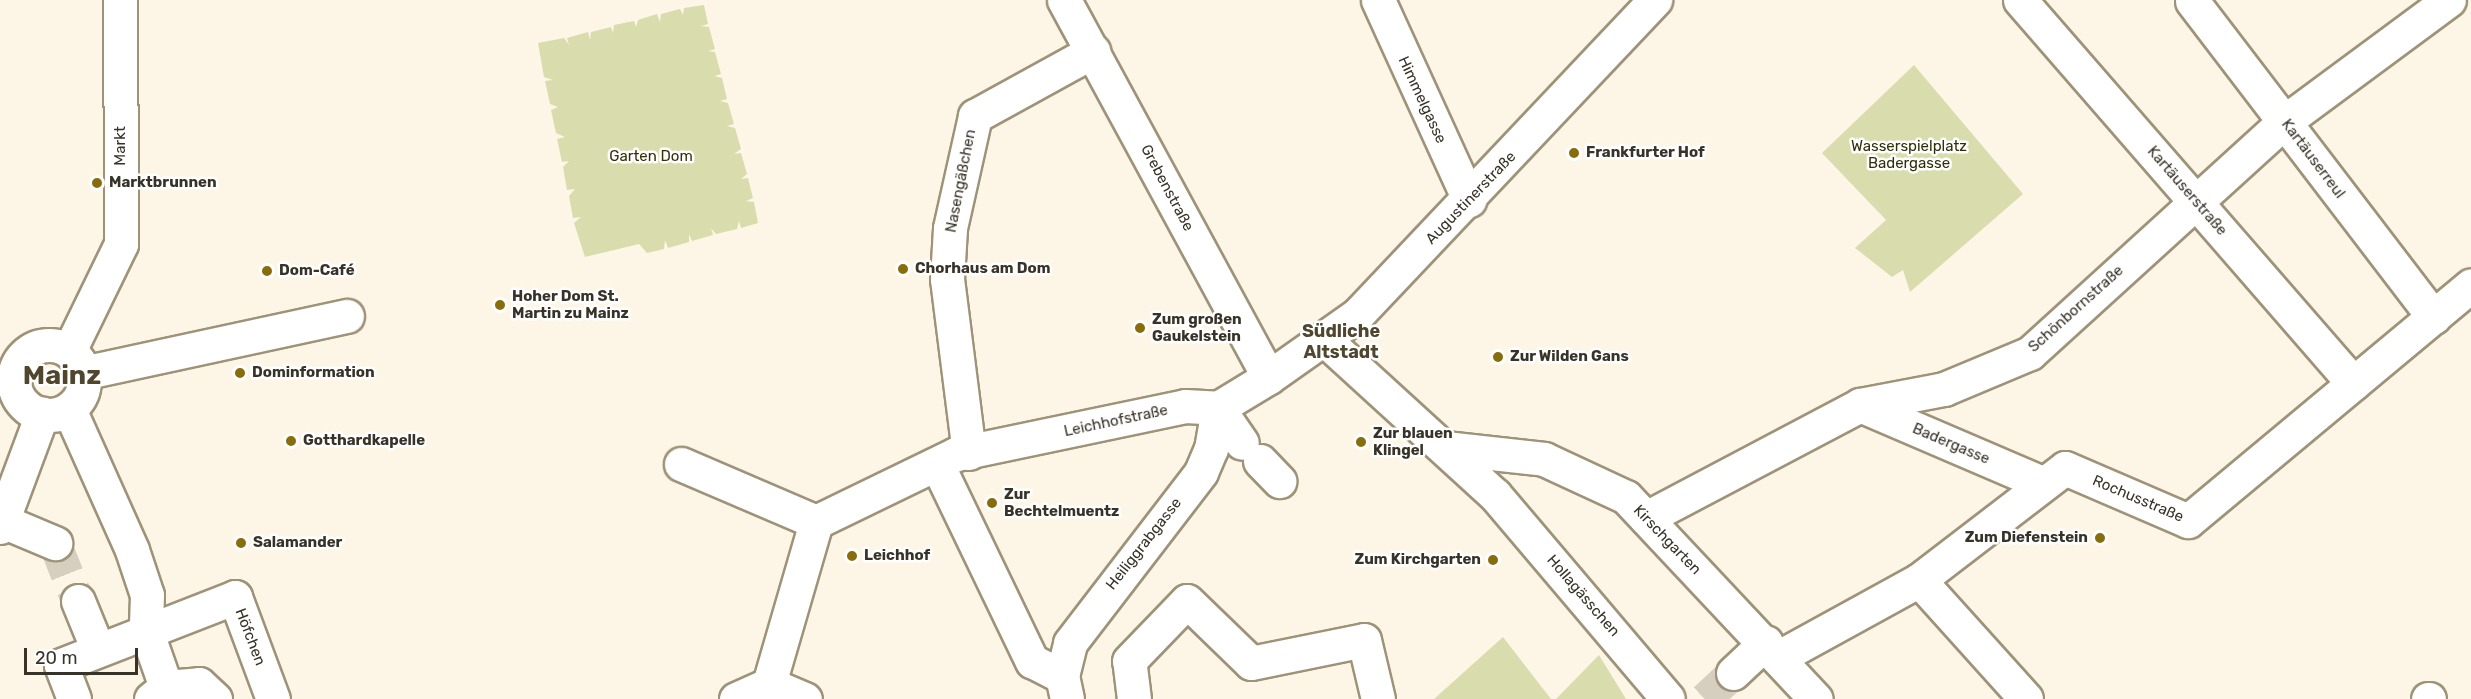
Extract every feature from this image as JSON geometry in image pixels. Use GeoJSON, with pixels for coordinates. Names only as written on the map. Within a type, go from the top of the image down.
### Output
{"type":"FeatureCollection","features":[{"type":"Feature","properties":{"kind":"street","name":"Markt"},"geometry":{"type":"LineString","coordinates":[[33,410],[78,400],[76,362],[122,244],[120,0]]}},
{"type":"Feature","properties":{"kind":"street","name":"Grebenstraße"},"geometry":{"type":"LineString","coordinates":[[1064,0],[1269,377]]}},
{"type":"Feature","properties":{"kind":"street","name":"Himmelgasse"},"geometry":{"type":"LineString","coordinates":[[1378,0],[1469,200]]}},
{"type":"Feature","properties":{"kind":"street","name":"Augustinerstraße"},"geometry":{"type":"LineString","coordinates":[[1269,377],[1357,315],[1469,200],[1655,0]]}},
{"type":"Feature","properties":{"kind":"street","name":"Kartäuserstraße"},"geometry":{"type":"LineString","coordinates":[[2020,0],[2353,383]]}},
{"type":"Feature","properties":{"kind":"street","name":"Schönbornstraße"},"geometry":{"type":"LineString","coordinates":[[1646,518],[1860,405],[1944,389],[2030,353],[2195,200],[2284,122],[2449,0]]}},
{"type":"Feature","properties":{"kind":"street","name":"Kartäuserreul"},"geometry":{"type":"LineString","coordinates":[[2192,1],[2434,317]]}},
{"type":"Feature","properties":{"kind":"street","name":"Nasengäßchen"},"geometry":{"type":"LineString","coordinates":[[954,457],[947,279],[950,228],[975,116],[1093,51]]}},
{"type":"Feature","properties":{"kind":"street","name":"Rochusstraße"},"geometry":{"type":"LineString","coordinates":[[1773,649],[1919,580],[2042,483],[2065,468],[2188,521],[2471,285]]}},
{"type":"Feature","properties":{"kind":"street","name":"Markt"},"geometry":{"type":"LineString","coordinates":[[146,630],[147,595],[132,550],[33,410],[15,374],[10,353],[42,346],[76,362],[347,316]]}},
{"type":"Feature","properties":{"kind":"street"},"geometry":{"type":"LineString","coordinates":[[1324,339],[1445,448]]}},
{"type":"Feature","properties":{"kind":"street"},"geometry":{"type":"LineString","coordinates":[[1260,461],[1218,408],[1269,377]]}},
{"type":"Feature","properties":{"kind":"street","name":"Badergasse"},"geometry":{"type":"LineString","coordinates":[[1860,405],[2042,483]]}},
{"type":"Feature","properties":{"kind":"street","name":"Leichhofstraße"},"geometry":{"type":"LineString","coordinates":[[954,457],[1185,406],[1218,408]]}},
{"type":"Feature","properties":{"kind":"street","name":"Heiliggrabgasse"},"geometry":{"type":"LineString","coordinates":[[1065,688],[1070,643],[1091,611],[1200,472],[1211,450],[1218,408]]}},
{"type":"Feature","properties":{"kind":"street","name":"Markt"},"geometry":{"type":"LineString","coordinates":[[33,410],[1,523],[55,543]]}},
{"type":"Feature","properties":{"kind":"street","name":"Hollagässchen"},"geometry":{"type":"LineString","coordinates":[[1445,448],[1495,495],[1668,699]]}},
{"type":"Feature","properties":{"kind":"street","name":"Kirschgarten"},"geometry":{"type":"LineString","coordinates":[[1445,448],[1544,459],[1626,497],[1773,649],[1816,699]]}},
{"type":"Feature","properties":{"kind":"street"},"geometry":{"type":"LineString","coordinates":[[681,464],[816,522],[954,457]]}},
{"type":"Feature","properties":{"kind":"street","name":"Heiliggrabgasse"},"geometry":{"type":"LineString","coordinates":[[954,457],[987,575],[1032,661],[1065,688]]}},
{"type":"Feature","properties":{"kind":"street"},"geometry":{"type":"LineString","coordinates":[[769,684],[816,522]]}},
{"type":"Feature","properties":{"kind":"street"},"geometry":{"type":"LineString","coordinates":[[1919,580],[2026,699]]}},
{"type":"Feature","properties":{"kind":"street","name":"Höfchen"},"geometry":{"type":"LineString","coordinates":[[74,699],[61,665],[235,597],[273,699]]}},
{"type":"Feature","properties":{"kind":"street"},"geometry":{"type":"LineString","coordinates":[[78,601],[98,650]]}},
{"type":"Feature","properties":{"kind":"street"},"geometry":{"type":"LineString","coordinates":[[1134,699],[1129,661],[1186,601],[1251,663],[1364,640],[1378,699]]}},
{"type":"Feature","properties":{"kind":"street"},"geometry":{"type":"LineString","coordinates":[[146,630],[158,693],[199,684],[215,699]]}},
{"type":"Feature","properties":{"kind":"street"},"geometry":{"type":"LineString","coordinates":[[1733,673],[1773,649]]}},
{"type":"Feature","properties":{"kind":"street"},"geometry":{"type":"LineString","coordinates":[[736,699],[769,684],[805,699]]}},
{"type":"Feature","properties":{"kind":"green space","name":"Garten Dom"},"geometry":{"type":"Polygon","coordinates":[[[704,5],[708,24],[701,26],[709,27],[715,49],[708,51],[715,52],[721,74],[714,76],[722,78],[727,99],[720,101],[728,103],[734,124],[727,126],[735,128],[741,149],[734,154],[741,153],[747,174],[741,179],[748,178],[753,198],[746,201],[754,202],[758,223],[741,228],[739,221],[737,229],[716,234],[711,228],[713,235],[692,241],[689,234],[689,242],[668,248],[665,240],[664,249],[647,253],[639,244],[585,257],[574,223],[581,217],[573,218],[569,196],[575,189],[567,190],[563,167],[569,161],[562,162],[557,139],[565,137],[556,133],[551,110],[558,107],[550,104],[545,81],[553,80],[544,77],[538,43],[564,38],[569,45],[567,38],[588,32],[590,40],[591,32],[611,27],[613,33],[614,25],[634,21],[636,27],[638,20],[657,14],[660,22],[661,14],[680,9],[683,15],[684,8],[704,5]]]}},
{"type":"Feature","properties":{"kind":"green space","name":"Wasserspielplatz Badergasse"},"geometry":{"type":"Polygon","coordinates":[[[1914,65],[2023,194],[1910,292],[1903,270],[1892,277],[1855,248],[1886,220],[1822,153],[1914,65]]]}},
{"type":"Feature","properties":{"kind":"green space"},"geometry":{"type":"Polygon","coordinates":[[[1503,637],[1551,699],[1434,699],[1503,637]]]}},
{"type":"Feature","properties":{"kind":"green space"},"geometry":{"type":"Polygon","coordinates":[[[1599,655],[1626,699],[1556,699],[1599,655]]]}},
{"type":"Feature","properties":{"kind":"tunnel"},"geometry":{"type":"LineString","coordinates":[[55,543],[78,601]]}},
{"type":"Feature","properties":{"kind":"tunnel"},"geometry":{"type":"LineString","coordinates":[[1705,699],[1733,673]]}},
{"type":"Feature","properties":{"kind":"place","name":"Frankfurter Hof"},"geometry":{"type":"Point","coordinates":[1574,153]}},
{"type":"Feature","properties":{"kind":"place","name":"Marktbrunnen"},"geometry":{"type":"Point","coordinates":[97,183]}},
{"type":"Feature","properties":{"kind":"place","name":"Chorhaus am Dom"},"geometry":{"type":"Point","coordinates":[903,269]}},
{"type":"Feature","properties":{"kind":"place","name":"Dom-Café"},"geometry":{"type":"Point","coordinates":[267,271]}},
{"type":"Feature","properties":{"kind":"place","name":"Hoher Dom St. Martin zu Mainz"},"geometry":{"type":"Point","coordinates":[500,305]}},
{"type":"Feature","properties":{"kind":"place","name":"Zum großen Gaukelstein"},"geometry":{"type":"Point","coordinates":[1140,328]}},
{"type":"Feature","properties":{"kind":"place","name":"Zur Wilden Gans"},"geometry":{"type":"Point","coordinates":[1498,357]}},
{"type":"Feature","properties":{"kind":"place","name":"Dominformation"},"geometry":{"type":"Point","coordinates":[240,373]}},
{"type":"Feature","properties":{"kind":"place","name":"Gotthardkapelle"},"geometry":{"type":"Point","coordinates":[291,441]}},
{"type":"Feature","properties":{"kind":"place","name":"Zur blauen Klingel"},"geometry":{"type":"Point","coordinates":[1361,442]}},
{"type":"Feature","properties":{"kind":"place","name":"Zur Bechtelmuentz"},"geometry":{"type":"Point","coordinates":[992,503]}},
{"type":"Feature","properties":{"kind":"place","name":"Zum Diefenstein"},"geometry":{"type":"Point","coordinates":[2100,538]}},
{"type":"Feature","properties":{"kind":"place","name":"Salamander"},"geometry":{"type":"Point","coordinates":[241,543]}},
{"type":"Feature","properties":{"kind":"place","name":"Leichhof"},"geometry":{"type":"Point","coordinates":[852,556]}},
{"type":"Feature","properties":{"kind":"place","name":"Zum Kirchgarten"},"geometry":{"type":"Point","coordinates":[1493,560]}},
{"type":"Feature","properties":{"kind":"district","name":"Südliche Altstadt"},"geometry":{"type":"Point","coordinates":[1341,342]}},
{"type":"Feature","properties":{"kind":"district","name":"Mainz"},"geometry":{"type":"Point","coordinates":[62,376]}}]}
